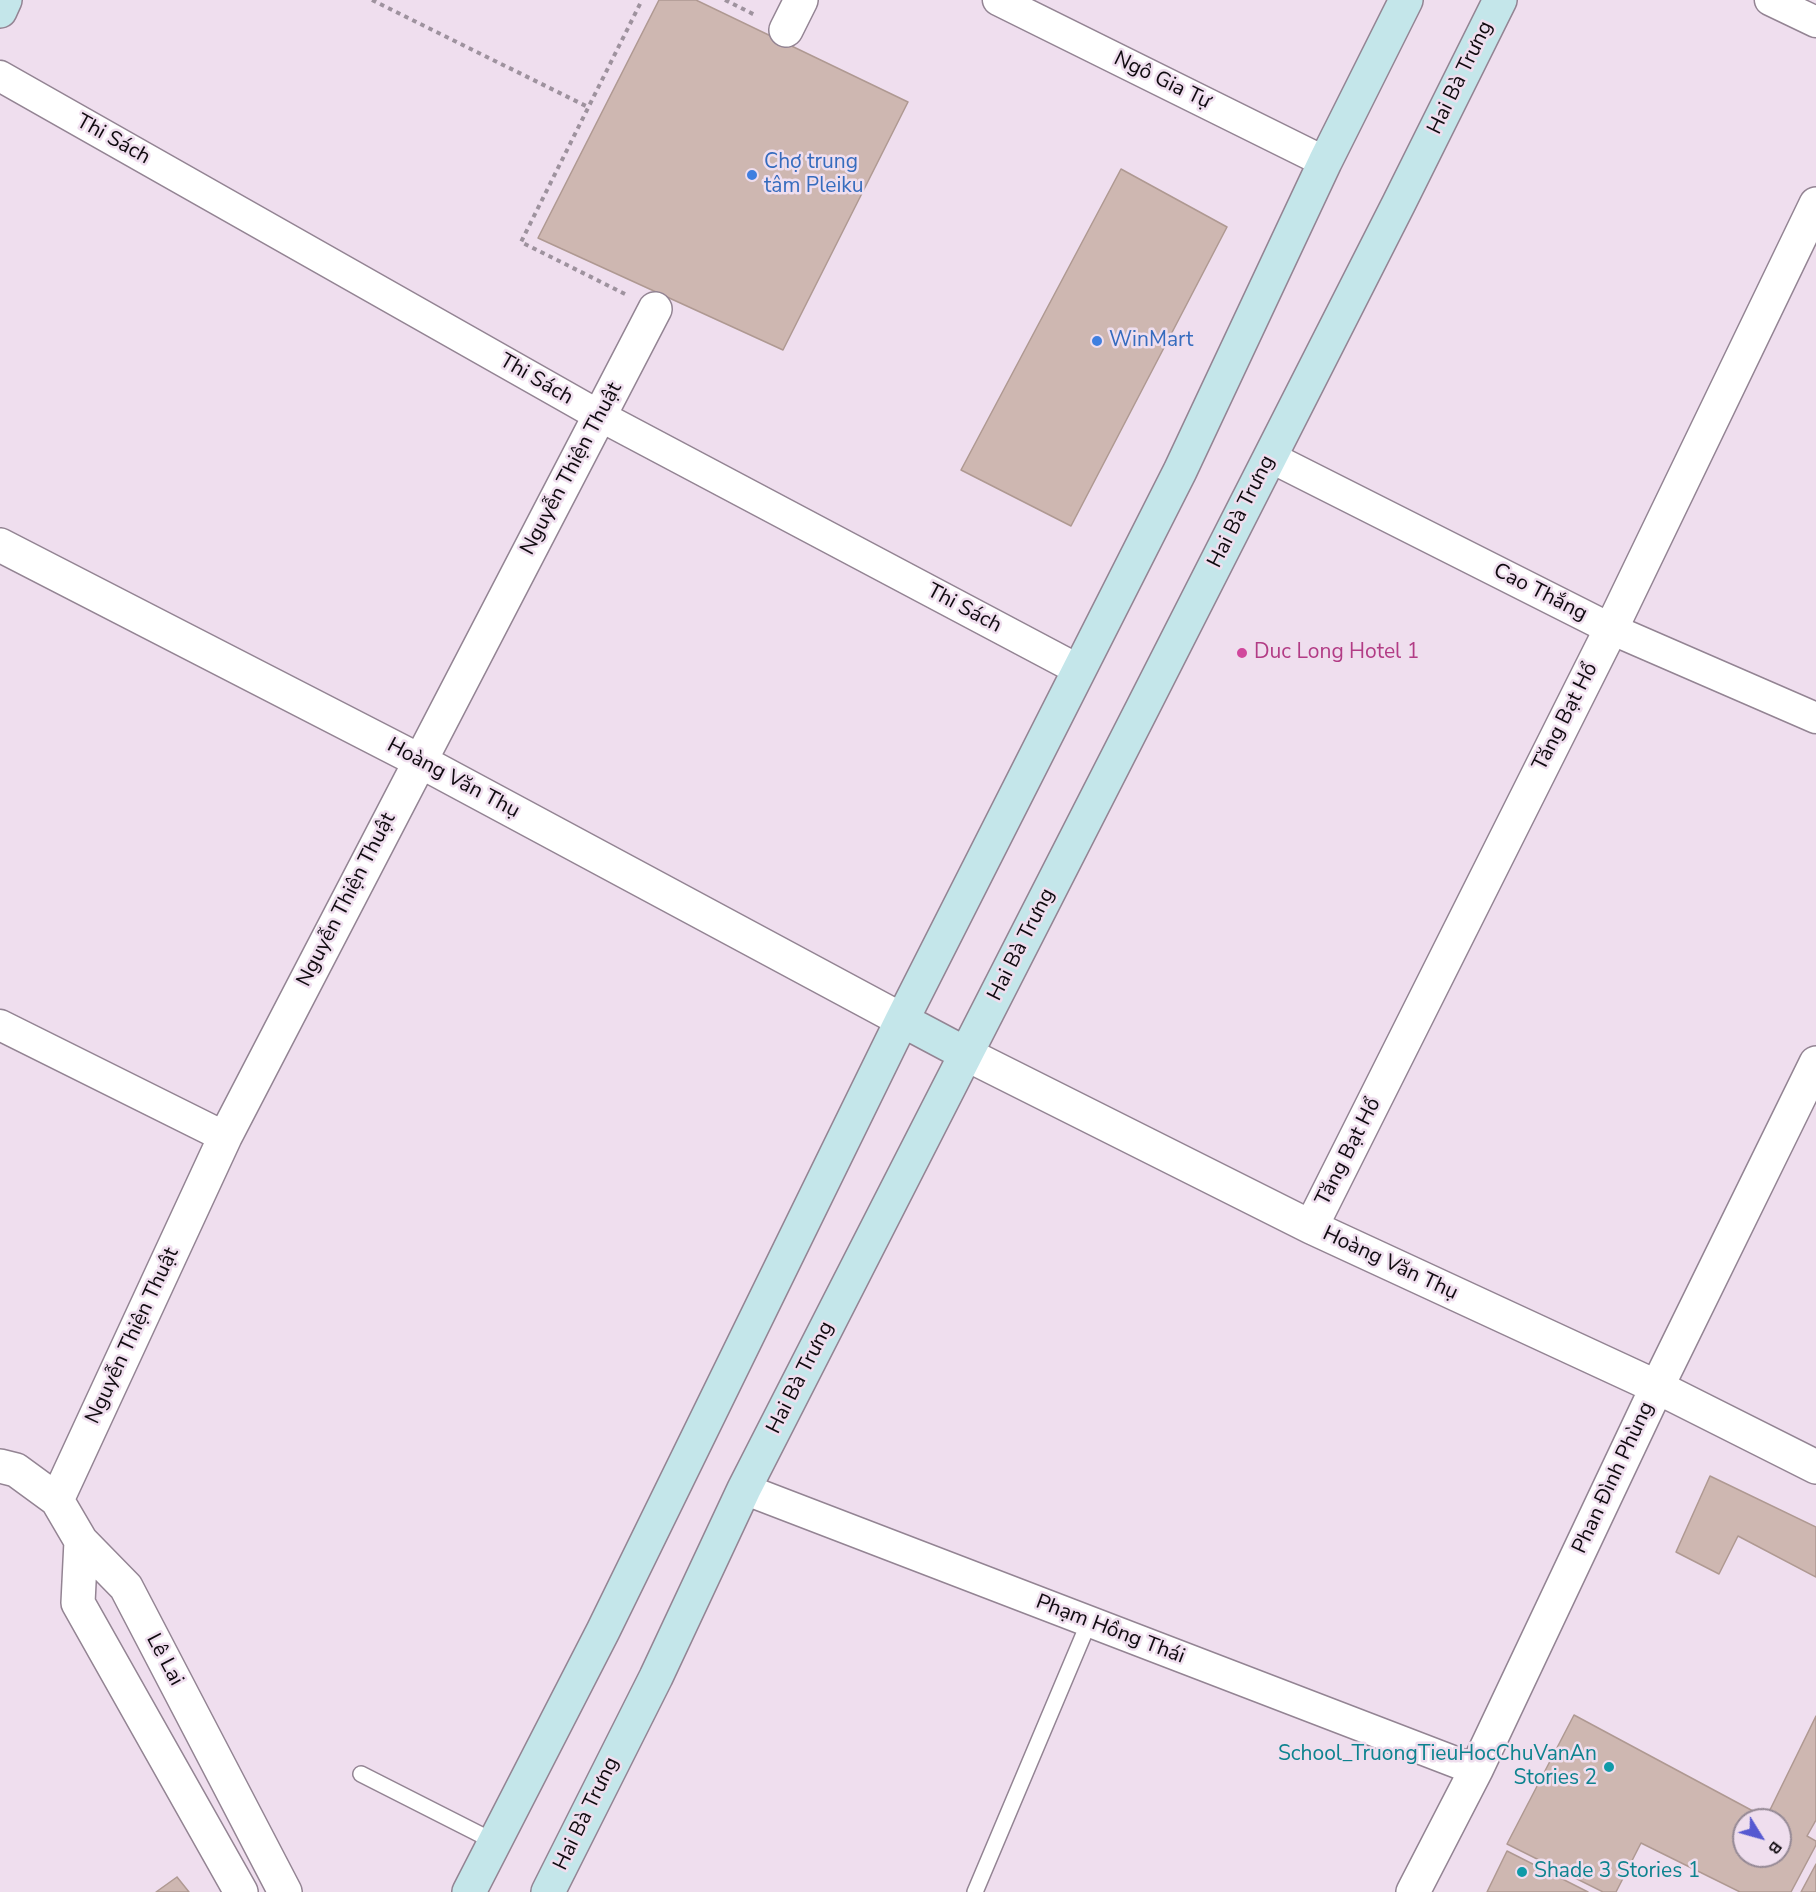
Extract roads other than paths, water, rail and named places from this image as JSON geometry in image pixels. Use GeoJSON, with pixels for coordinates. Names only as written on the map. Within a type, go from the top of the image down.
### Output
{"type":"FeatureCollection","features":[{"type":"Feature","properties":{"kind":"main road"},"geometry":{"type":"LineString","coordinates":[[0,10],[5,0]]}},
{"type":"Feature","properties":{"kind":"main road"},"geometry":{"type":"LineString","coordinates":[[469,1892],[603,1631],[902,1020],[1180,471],[1325,162],[1406,0]]}},
{"type":"Feature","properties":{"kind":"main road","name":"Hai Bà Trưng"},"geometry":{"type":"LineString","coordinates":[[548,1892],[656,1677],[744,1489],[1270,457],[1500,0]]}},
{"type":"Feature","properties":{"kind":"main road"},"geometry":{"type":"LineString","coordinates":[[902,1020],[966,1054]]}},
{"type":"Feature","properties":{"kind":"street"},"geometry":{"type":"LineString","coordinates":[[786,30],[801,0]]}},
{"type":"Feature","properties":{"kind":"street","name":"Ngô Gia Tự"},"geometry":{"type":"LineString","coordinates":[[998,0],[1325,162]]}},
{"type":"Feature","properties":{"kind":"street"},"geometry":{"type":"LineString","coordinates":[[1770,0],[1816,22]]}},
{"type":"Feature","properties":{"kind":"street","name":"Thi Sách"},"geometry":{"type":"LineString","coordinates":[[0,76],[600,416],[1079,670]]}},
{"type":"Feature","properties":{"kind":"street","name":"Tăng Bạt Hổ"},"geometry":{"type":"LineString","coordinates":[[1311,1227],[1611,629],[1816,204]]}},
{"type":"Feature","properties":{"kind":"street","name":"Nguyễn Thiện Thuật"},"geometry":{"type":"LineString","coordinates":[[57,1500],[225,1137],[655,309]]}},
{"type":"Feature","properties":{"kind":"street","name":"Cao Thắng"},"geometry":{"type":"LineString","coordinates":[[1270,457],[1611,629],[1816,718]]}},
{"type":"Feature","properties":{"kind":"street","name":"Hoàng Văn Thụ"},"geometry":{"type":"LineString","coordinates":[[0,545],[420,761],[902,1020]]}},
{"type":"Feature","properties":{"kind":"street"},"geometry":{"type":"LineString","coordinates":[[0,1025],[225,1137]]}},
{"type":"Feature","properties":{"kind":"street","name":"Hoàng Văn Thụ"},"geometry":{"type":"LineString","coordinates":[[966,1054],[1311,1227],[1657,1387],[1816,1467]]}},
{"type":"Feature","properties":{"kind":"street","name":"Phan Đình Phùng"},"geometry":{"type":"LineString","coordinates":[[1413,1892],[1476,1770],[1657,1387],[1816,1064]]}},
{"type":"Feature","properties":{"kind":"street","name":"Lê Lai"},"geometry":{"type":"LineString","coordinates":[[0,1466],[16,1470],[57,1500],[81,1542],[126,1587],[285,1892]]}},
{"type":"Feature","properties":{"kind":"street","name":"Phạm Hồng Thái"},"geometry":{"type":"LineString","coordinates":[[744,1489],[1476,1770]]}},
{"type":"Feature","properties":{"kind":"street"},"geometry":{"type":"LineString","coordinates":[[81,1542],[78,1603],[241,1892]]}},
{"type":"Feature","properties":{"kind":"lane"},"geometry":{"type":"LineString","coordinates":[[975,1892],[1089,1622]]}},
{"type":"Feature","properties":{"kind":"lane"},"geometry":{"type":"LineString","coordinates":[[361,1774],[495,1842]]}},
{"type":"Feature","properties":{"kind":"place","name":"Chợ trung tâm Pleiku"},"geometry":{"type":"Point","coordinates":[752,175]}},
{"type":"Feature","properties":{"kind":"place","name":"WinMart"},"geometry":{"type":"Point","coordinates":[1097,341]}},
{"type":"Feature","properties":{"kind":"place","name":"Duc Long Hotel 1"},"geometry":{"type":"Point","coordinates":[1242,653]}},
{"type":"Feature","properties":{"kind":"place","name":"School_TruongTieuHocChuVanAn Stories 2"},"geometry":{"type":"Point","coordinates":[1609,1767]}},
{"type":"Feature","properties":{"kind":"place","name":"Shade 3 Stories 1"},"geometry":{"type":"Point","coordinates":[1522,1872]}}]}
